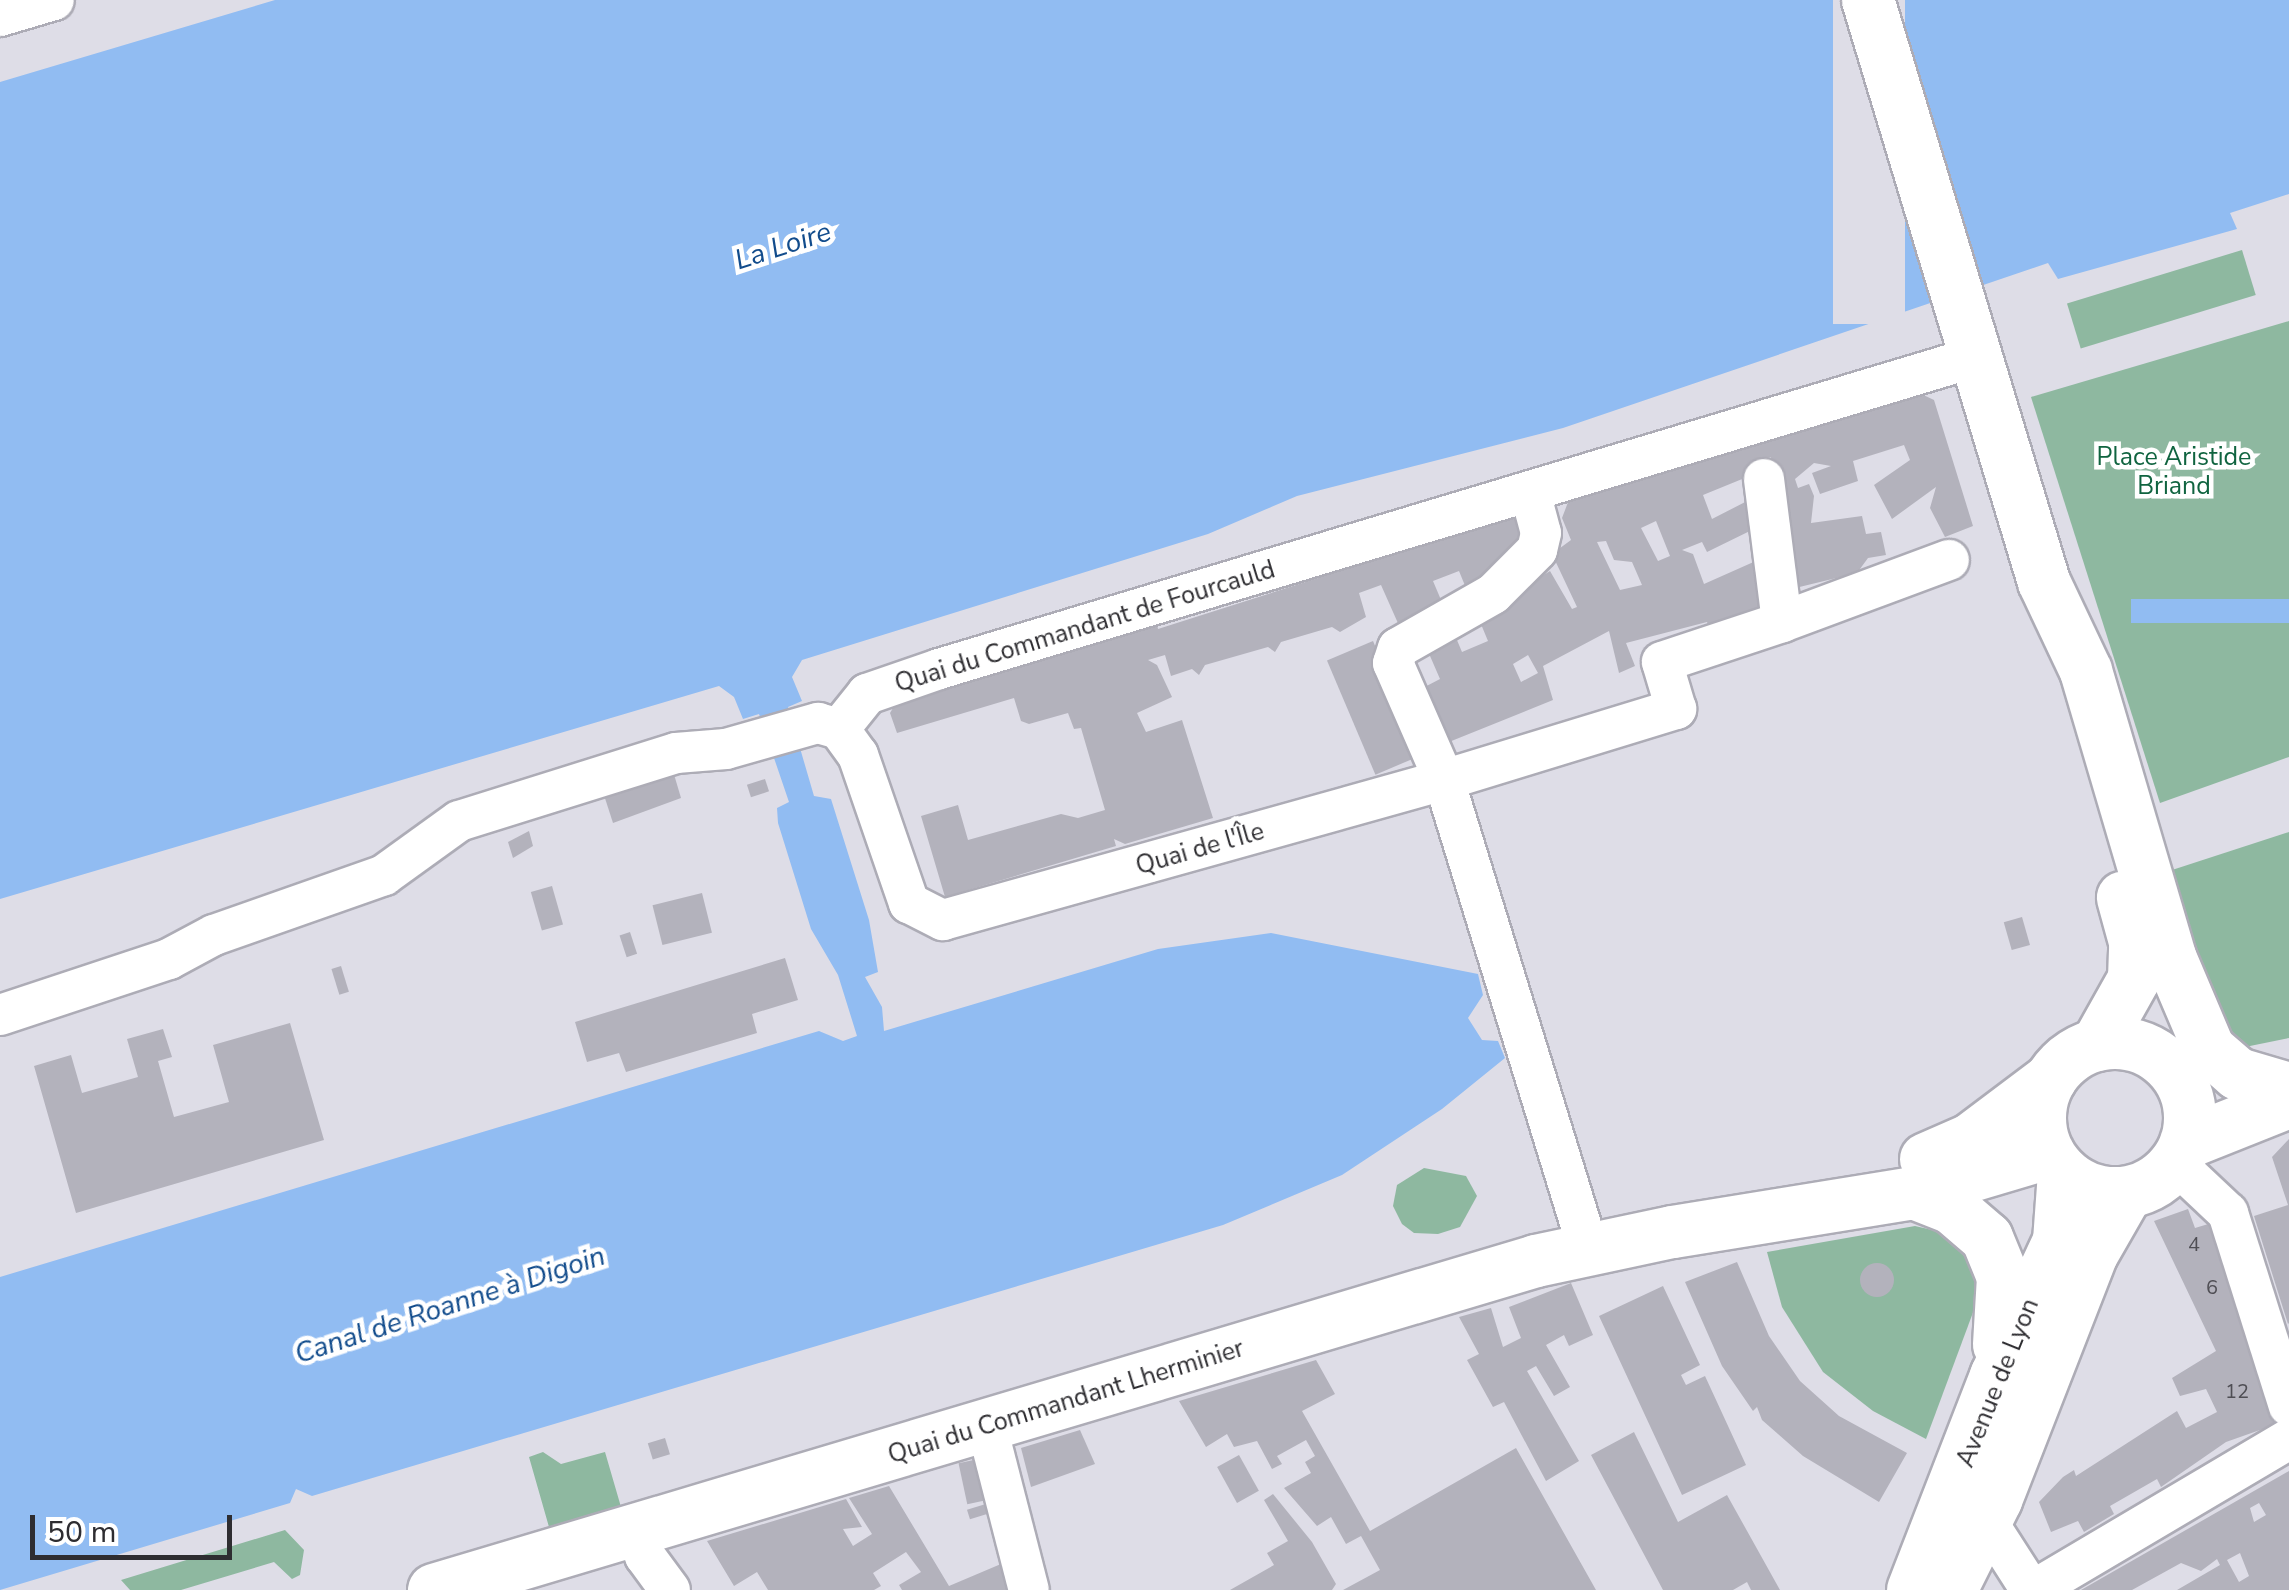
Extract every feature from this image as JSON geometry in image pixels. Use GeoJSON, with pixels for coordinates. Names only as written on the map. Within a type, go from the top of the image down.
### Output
{"type":"FeatureCollection","features":[{"type":"Feature","properties":{"kind":"main road"},"geometry":{"type":"LineString","coordinates":[[1868,0],[2044,582],[2086,671],[2108,794],[2131,871],[2209,1050],[2238,1074],[2286,1098]]}},
{"type":"Feature","properties":{"kind":"main road"},"geometry":{"type":"LineString","coordinates":[[2097,1045],[2134,979],[2131,871]]}},
{"type":"Feature","properties":{"kind":"main road"},"geometry":{"type":"LineString","coordinates":[[2170,957],[2181,1154]]}},
{"type":"Feature","properties":{"kind":"main road"},"geometry":{"type":"LineString","coordinates":[[2097,1045],[2133,1045],[2174,1074],[2234,1101],[2286,1098],[2181,1154],[2149,1186],[2127,1193],[2089,1189],[2056,1163],[2040,1116],[2051,1079],[2070,1057],[2097,1045]]}},
{"type":"Feature","properties":{"kind":"main road","name":"Quai du Commandant Lherminier"},"geometry":{"type":"LineString","coordinates":[[1700,1228],[1750,1203],[1941,1154],[2007,1115],[2051,1079]]}},
{"type":"Feature","properties":{"kind":"main road","name":"Quai du Commandant Lherminier"},"geometry":{"type":"LineString","coordinates":[[434,1590],[508,1579],[638,1530],[1444,1287],[1589,1250],[1914,1193],[2056,1163]]}},
{"type":"Feature","properties":{"kind":"main road","name":"Avenue de Lyon"},"geometry":{"type":"LineString","coordinates":[[1913,1590],[1996,1376],[2059,1242],[2056,1163]]}},
{"type":"Feature","properties":{"kind":"main road"},"geometry":{"type":"LineString","coordinates":[[1914,1193],[1970,1220],[1999,1260],[2005,1296],[1996,1376]]}},
{"type":"Feature","properties":{"kind":"main road","name":"Avenue de Lyon"},"geometry":{"type":"LineString","coordinates":[[1951,1590],[1986,1520],[2092,1254],[2127,1193]]}},
{"type":"Feature","properties":{"kind":"street"},"geometry":{"type":"LineString","coordinates":[[0,16],[54,0]]}},
{"type":"Feature","properties":{"kind":"street","name":"Quai du Commandant de Fourcauld"},"geometry":{"type":"LineString","coordinates":[[839,729],[868,694],[939,669],[1975,357]]}},
{"type":"Feature","properties":{"kind":"street"},"geometry":{"type":"LineString","coordinates":[[1764,479],[1782,622],[1949,560]]}},
{"type":"Feature","properties":{"kind":"street"},"geometry":{"type":"LineString","coordinates":[[1530,492],[1541,532],[1537,550],[1470,611],[1394,655],[1444,780],[1589,1250]]}},
{"type":"Feature","properties":{"kind":"street","name":"Quai de l'Île"},"geometry":{"type":"LineString","coordinates":[[839,729],[858,755],[909,903],[943,920],[1444,780],[1676,709],[1662,662],[1782,622]]}},
{"type":"Feature","properties":{"kind":"street"},"geometry":{"type":"LineString","coordinates":[[0,1015],[169,959],[214,935],[384,875],[458,821],[676,754],[742,745],[818,723],[839,729]]}},
{"type":"Feature","properties":{"kind":"street"},"geometry":{"type":"LineString","coordinates":[[2181,1154],[2228,1213],[2289,1406]]}},
{"type":"Feature","properties":{"kind":"street"},"geometry":{"type":"LineString","coordinates":[[986,1427],[1029,1590]]}},
{"type":"Feature","properties":{"kind":"street"},"geometry":{"type":"LineString","coordinates":[[1986,1520],[2032,1590],[2289,1440]]}},
{"type":"Feature","properties":{"kind":"street"},"geometry":{"type":"LineString","coordinates":[[638,1530],[646,1556],[670,1590]]}},
{"type":"Feature","properties":{"kind":"green space"},"geometry":{"type":"Polygon","coordinates":[[[2242,250],[2256,295],[2081,348],[2067,304],[2242,250]]]}},
{"type":"Feature","properties":{"kind":"green space","name":"Place Aristide Briand"},"geometry":{"type":"Polygon","coordinates":[[[2289,321],[2289,757],[2160,803],[2031,397],[2289,321]]]}},
{"type":"Feature","properties":{"kind":"green space"},"geometry":{"type":"Polygon","coordinates":[[[2289,832],[2289,1038],[2245,1047],[2219,1026],[2169,871],[2289,832]]]}},
{"type":"Feature","properties":{"kind":"green space"},"geometry":{"type":"Polygon","coordinates":[[[1424,1168],[1466,1176],[1477,1196],[1460,1227],[1438,1234],[1414,1233],[1402,1224],[1393,1206],[1397,1185],[1424,1168]]]}},
{"type":"Feature","properties":{"kind":"green space"},"geometry":{"type":"Polygon","coordinates":[[[1915,1226],[1941,1232],[1962,1252],[1974,1270],[1978,1299],[1926,1439],[1873,1411],[1823,1372],[1782,1307],[1767,1252],[1915,1226]]]}},
{"type":"Feature","properties":{"kind":"green space"},"geometry":{"type":"Polygon","coordinates":[[[543,1452],[561,1464],[605,1452],[621,1507],[549,1527],[529,1457],[543,1452]]]}},
{"type":"Feature","properties":{"kind":"green space"},"geometry":{"type":"Polygon","coordinates":[[[285,1530],[304,1550],[300,1575],[292,1579],[274,1562],[181,1590],[130,1590],[121,1580],[285,1530]]]}},
{"type":"Feature","properties":{"kind":"water"},"geometry":{"type":"Polygon","coordinates":[[[275,0],[2289,0],[2289,194],[2230,213],[2237,229],[2058,279],[2048,263],[1563,428],[1297,496],[1208,534],[802,660],[792,677],[802,701],[788,707],[814,796],[831,799],[869,920],[878,972],[865,977],[882,1007],[884,1031],[1158,949],[1271,933],[1478,974],[1483,995],[1468,1018],[1482,1040],[1498,1041],[1505,1058],[1442,1109],[1342,1175],[1223,1225],[312,1496],[296,1489],[290,1503],[0,1590],[0,1277],[819,1031],[843,1041],[857,1036],[838,975],[811,929],[778,823],[777,808],[789,802],[759,714],[743,719],[734,697],[719,686],[0,899],[0,82],[275,0]]]}},
{"type":"Feature","properties":{"kind":"water"},"geometry":{"type":"Polygon","coordinates":[[[2131,599],[2289,599],[2289,623],[2131,623],[2131,599]]]}},
{"type":"Feature","properties":{"kind":"pier"},"geometry":{"type":"Polygon","coordinates":[[[1833,0],[1905,0],[1905,324],[1833,324],[1833,0]]]}},
{"type":"Feature","properties":{"kind":"building"},"geometry":{"type":"Polygon","coordinates":[[[1917,392],[1934,400],[1973,526],[1945,537],[1930,508],[1936,487],[1892,519],[1874,485],[1910,460],[1904,445],[1853,461],[1858,481],[1820,494],[1812,473],[1831,466],[1814,463],[1795,479],[1798,488],[1809,484],[1814,496],[1811,523],[1862,516],[1866,534],[1881,532],[1886,555],[1868,558],[1857,573],[1783,591],[1771,457],[1750,462],[1752,475],[1703,495],[1712,519],[1753,498],[1756,528],[1707,552],[1702,542],[1682,550],[1693,554],[1704,584],[1758,560],[1763,613],[1710,630],[1707,622],[1626,643],[1635,666],[1619,673],[1609,631],[1543,666],[1553,700],[1439,746],[1417,691],[1440,679],[1427,649],[1454,633],[1462,652],[1488,641],[1478,617],[1550,571],[1572,609],[1577,607],[1552,554],[1571,540],[1562,518],[1570,497],[1917,392]],[[1656,521],[1641,528],[1658,561],[1670,556],[1656,521]],[[1606,541],[1597,542],[1620,590],[1642,585],[1632,562],[1614,560],[1606,541]],[[1528,655],[1513,664],[1521,682],[1538,673],[1528,655]]]}},
{"type":"Feature","properties":{"kind":"building"},"geometry":{"type":"Polygon","coordinates":[[[1516,515],[1523,537],[1468,593],[1459,571],[1433,581],[1444,607],[1401,630],[1381,585],[1359,593],[1366,617],[1340,632],[1332,627],[1281,642],[1275,652],[1268,647],[1205,665],[1199,675],[1192,669],[1171,676],[1165,655],[1148,660],[1157,665],[1172,697],[1137,713],[1146,732],[1182,720],[1213,818],[1125,844],[1114,839],[1116,846],[945,897],[921,816],[958,805],[968,840],[1061,814],[1078,818],[1105,810],[1081,728],[1074,729],[1068,713],[1029,724],[1021,721],[1014,698],[897,733],[890,713],[896,703],[1157,624],[1158,629],[1516,515]]]}},
{"type":"Feature","properties":{"kind":"building"},"geometry":{"type":"Polygon","coordinates":[[[1373,641],[1421,755],[1375,775],[1327,661],[1373,641]]]}},
{"type":"Feature","properties":{"kind":"building"},"geometry":{"type":"Polygon","coordinates":[[[673,771],[681,798],[613,823],[603,792],[673,771]]]}},
{"type":"Feature","properties":{"kind":"building"},"geometry":{"type":"Polygon","coordinates":[[[765,779],[769,791],[751,797],[747,785],[765,779]]]}},
{"type":"Feature","properties":{"kind":"building"},"geometry":{"type":"Polygon","coordinates":[[[529,831],[533,846],[513,858],[508,842],[529,831]]]}},
{"type":"Feature","properties":{"kind":"building"},"geometry":{"type":"Polygon","coordinates":[[[552,886],[563,924],[542,931],[531,892],[552,886]]]}},
{"type":"Feature","properties":{"kind":"building"},"geometry":{"type":"Polygon","coordinates":[[[702,893],[712,933],[662,945],[653,905],[702,893]]]}},
{"type":"Feature","properties":{"kind":"building"},"geometry":{"type":"Polygon","coordinates":[[[2022,917],[2030,945],[2012,950],[2004,922],[2022,917]]]}},
{"type":"Feature","properties":{"kind":"building"},"geometry":{"type":"Polygon","coordinates":[[[630,932],[637,954],[627,957],[620,935],[630,932]]]}},
{"type":"Feature","properties":{"kind":"building"},"geometry":{"type":"Polygon","coordinates":[[[785,958],[798,1000],[752,1014],[757,1033],[626,1072],[619,1053],[587,1062],[575,1022],[785,958]]]}},
{"type":"Feature","properties":{"kind":"building"},"geometry":{"type":"Polygon","coordinates":[[[341,966],[349,992],[339,995],[331,969],[341,966]]]}},
{"type":"Feature","properties":{"kind":"building"},"geometry":{"type":"Polygon","coordinates":[[[290,1023],[324,1140],[76,1213],[34,1066],[71,1055],[82,1093],[138,1077],[127,1039],[163,1029],[172,1057],[158,1061],[174,1117],[229,1102],[213,1045],[290,1023]]]}},
{"type":"Feature","properties":{"kind":"building"},"geometry":{"type":"Polygon","coordinates":[[[2289,1139],[2288,1324],[2254,1216],[2288,1205],[2272,1157],[2289,1139]]]}},
{"type":"Feature","properties":{"kind":"building"},"geometry":{"type":"Polygon","coordinates":[[[2188,1209],[2195,1228],[2215,1222],[2277,1424],[2226,1442],[2161,1487],[2157,1479],[2110,1506],[2114,1514],[2084,1532],[2078,1521],[2051,1532],[2039,1502],[2063,1477],[2074,1470],[2076,1476],[2177,1411],[2186,1428],[2217,1412],[2206,1389],[2180,1396],[2172,1378],[2216,1351],[2154,1221],[2188,1209]]]}},
{"type":"Feature","properties":{"kind":"building"},"geometry":{"type":"Polygon","coordinates":[[[1737,1262],[1769,1336],[1800,1381],[1839,1416],[1907,1453],[1879,1502],[1803,1456],[1762,1420],[1757,1407],[1753,1411],[1722,1366],[1685,1282],[1737,1262]]]}},
{"type":"Feature","properties":{"kind":"building"},"geometry":{"type":"Polygon","coordinates":[[[1877,1263],[1889,1268],[1894,1280],[1889,1292],[1877,1297],[1865,1292],[1860,1280],[1865,1268],[1877,1263]]]}},
{"type":"Feature","properties":{"kind":"building"},"geometry":{"type":"Polygon","coordinates":[[[1571,1283],[1593,1335],[1569,1346],[1564,1335],[1546,1345],[1570,1387],[1554,1396],[1536,1366],[1527,1371],[1579,1461],[1546,1481],[1504,1402],[1493,1407],[1467,1360],[1479,1354],[1459,1317],[1491,1308],[1503,1347],[1521,1338],[1509,1307],[1571,1283]]]}},
{"type":"Feature","properties":{"kind":"building"},"geometry":{"type":"Polygon","coordinates":[[[1663,1286],[1700,1365],[1681,1375],[1686,1385],[1705,1376],[1746,1465],[1682,1495],[1599,1316],[1663,1286]]]}},
{"type":"Feature","properties":{"kind":"building"},"geometry":{"type":"Polygon","coordinates":[[[1316,1360],[1335,1394],[1302,1411],[1370,1531],[1516,1448],[1596,1590],[1343,1590],[1380,1570],[1361,1536],[1346,1544],[1331,1517],[1317,1526],[1284,1488],[1311,1473],[1305,1462],[1315,1456],[1306,1440],[1277,1456],[1282,1464],[1272,1469],[1257,1441],[1234,1447],[1227,1434],[1206,1447],[1179,1401],[1316,1360]]]}},
{"type":"Feature","properties":{"kind":"building"},"geometry":{"type":"Polygon","coordinates":[[[1080,1430],[1095,1464],[1031,1487],[1021,1448],[1080,1430]]]}},
{"type":"Feature","properties":{"kind":"building"},"geometry":{"type":"Polygon","coordinates":[[[1634,1432],[1678,1522],[1727,1495],[1780,1590],[1751,1590],[1747,1582],[1733,1590],[1663,1590],[1591,1455],[1634,1432]]]}},
{"type":"Feature","properties":{"kind":"building"},"geometry":{"type":"Polygon","coordinates":[[[665,1438],[670,1454],[653,1460],[648,1443],[665,1438]]]}},
{"type":"Feature","properties":{"kind":"building"},"geometry":{"type":"Polygon","coordinates":[[[1239,1455],[1259,1491],[1237,1503],[1217,1467],[1239,1455]]]}},
{"type":"Feature","properties":{"kind":"building"},"geometry":{"type":"Polygon","coordinates":[[[983,1458],[992,1499],[967,1504],[959,1463],[983,1458]]]}},
{"type":"Feature","properties":{"kind":"building"},"geometry":{"type":"Polygon","coordinates":[[[2289,1471],[2289,1590],[2177,1590],[2220,1565],[2217,1559],[2201,1571],[2181,1563],[2132,1590],[2081,1590],[2289,1471]],[[2259,1503],[2250,1508],[2254,1522],[2266,1515],[2259,1503]],[[2240,1553],[2227,1560],[2239,1582],[2249,1576],[2240,1553]]]}},
{"type":"Feature","properties":{"kind":"building"},"geometry":{"type":"Polygon","coordinates":[[[889,1486],[949,1586],[1008,1561],[1015,1590],[902,1590],[899,1585],[921,1572],[906,1552],[873,1573],[881,1586],[874,1590],[768,1590],[757,1572],[734,1586],[707,1541],[846,1499],[862,1527],[843,1529],[853,1546],[872,1534],[849,1498],[889,1486]]]}},
{"type":"Feature","properties":{"kind":"building"},"geometry":{"type":"Polygon","coordinates":[[[1273,1494],[1312,1542],[1336,1584],[1332,1590],[1230,1590],[1274,1565],[1267,1553],[1288,1541],[1264,1500],[1273,1494]]]}},
{"type":"Feature","properties":{"kind":"building"},"geometry":{"type":"Polygon","coordinates":[[[989,1503],[992,1513],[970,1519],[967,1510],[989,1503]]]}},
{"type":"Feature","properties":{"kind":"water label","name":"La Loire"},"geometry":{"type":"Point","coordinates":[783,246]}},
{"type":"Feature","properties":{"kind":"water label","name":"Canal de Roanne à Digoin"},"geometry":{"type":"Point","coordinates":[450,1305]}}]}
